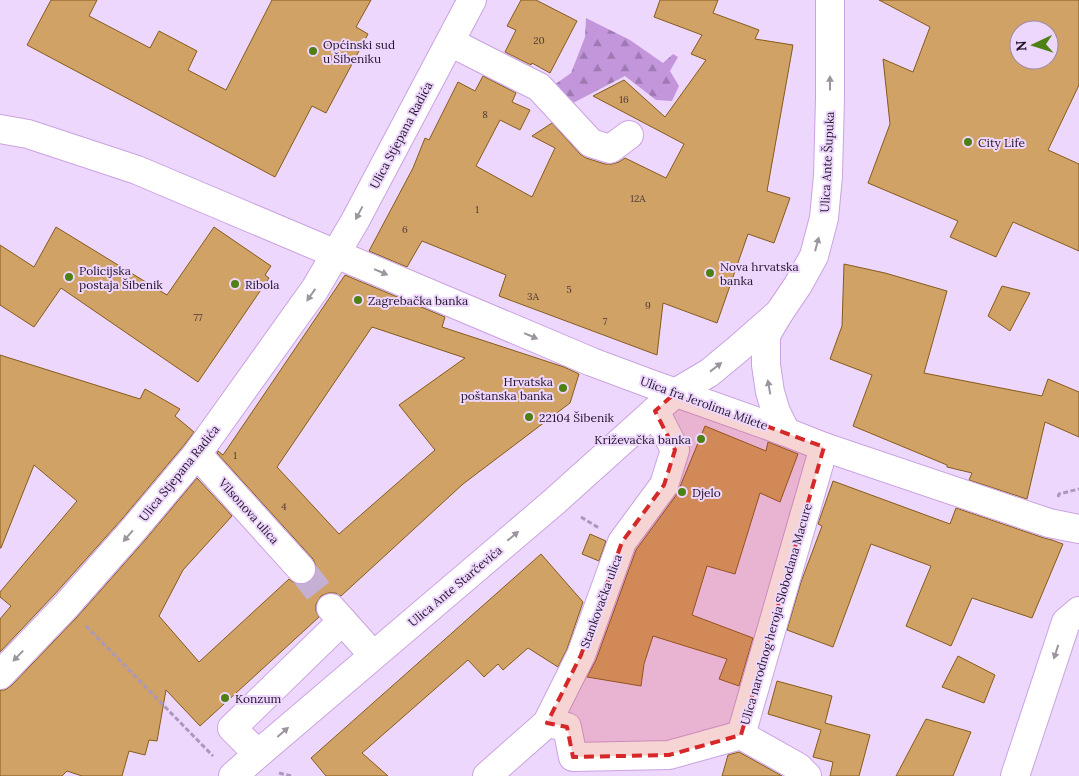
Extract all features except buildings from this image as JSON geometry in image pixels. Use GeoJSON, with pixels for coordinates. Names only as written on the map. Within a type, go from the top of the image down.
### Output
{"type":"FeatureCollection","features":[{"type":"Feature","properties":{"kind":"street","name":"Ulica Stjepana Radića"},"geometry":{"type":"LineString","coordinates":[[0,675],[66,606],[134,529],[196,454],[315,289],[355,221],[472,0]]}},
{"type":"Feature","properties":{"kind":"street","name":"Ulica Ante Šupuka"},"geometry":{"type":"LineString","coordinates":[[786,432],[776,412],[770,392],[766,364],[766,335],[814,256],[824,218],[828,176],[830,108],[830,0]]}},
{"type":"Feature","properties":{"kind":"street"},"geometry":{"type":"LineString","coordinates":[[450,42],[539,87],[591,143],[610,149],[629,135]]}},
{"type":"Feature","properties":{"kind":"street"},"geometry":{"type":"LineString","coordinates":[[0,129],[28,134],[137,170],[336,254]]}},
{"type":"Feature","properties":{"kind":"street","name":"Ulica fra Jerolima Milete"},"geometry":{"type":"LineString","coordinates":[[336,254],[592,362],[665,402],[786,432],[824,447],[1049,523],[1079,529]]}},
{"type":"Feature","properties":{"kind":"street","name":"Ulica Ante Šupuka"},"geometry":{"type":"LineString","coordinates":[[665,402],[709,373],[779,313]]}},
{"type":"Feature","properties":{"kind":"street","name":"Ulica Ante Starčevića"},"geometry":{"type":"LineString","coordinates":[[226,769],[258,754],[554,501],[665,402]]}},
{"type":"Feature","properties":{"kind":"street","name":"Stankovačka ulica"},"geometry":{"type":"LineString","coordinates":[[487,776],[547,723],[581,655],[622,542],[664,485],[675,450],[665,402]]}},
{"type":"Feature","properties":{"kind":"street","name":"Ulica narodnog heroja Slobodana Macure"},"geometry":{"type":"LineString","coordinates":[[807,776],[798,767],[740,735],[824,447]]}},
{"type":"Feature","properties":{"kind":"street","name":"Vilsonova ulica"},"geometry":{"type":"LineString","coordinates":[[196,454],[301,569]]}},
{"type":"Feature","properties":{"kind":"street"},"geometry":{"type":"LineString","coordinates":[[1015,776],[1066,622],[1079,611]]}},
{"type":"Feature","properties":{"kind":"street"},"geometry":{"type":"LineString","coordinates":[[258,754],[232,728],[336,614],[373,655]]}},
{"type":"Feature","properties":{"kind":"street"},"geometry":{"type":"LineString","coordinates":[[547,723],[567,727],[573,757],[669,755],[740,735]]}},
{"type":"Feature","properties":{"kind":"path"},"geometry":{"type":"LineString","coordinates":[[554,501],[622,542]]}},
{"type":"Feature","properties":{"kind":"path"},"geometry":{"type":"LineString","coordinates":[[66,606],[226,769]]}},
{"type":"Feature","properties":{"kind":"highlighted area"},"geometry":{"type":"Polygon","coordinates":[[[675,393],[824,447],[741,735],[669,755],[573,757],[567,727],[547,723],[581,655],[622,542],[664,485],[675,450],[655,411],[675,393]]]}},
{"type":"Feature","properties":{"kind":"green space"},"geometry":{"type":"Polygon","coordinates":[[[586,18],[630,40],[663,63],[673,54],[678,57],[670,71],[679,86],[672,101],[656,100],[625,76],[573,103],[554,85],[571,73],[585,37],[586,18]]]}},
{"type":"Feature","properties":{"kind":"tunnel"},"geometry":{"type":"LineString","coordinates":[[301,569],[330,606]]}},
{"type":"Feature","properties":{"kind":"place","name":"Općinski sud u Šibeniku"},"geometry":{"type":"Point","coordinates":[313,51]}},
{"type":"Feature","properties":{"kind":"place","name":"City Life"},"geometry":{"type":"Point","coordinates":[968,142]}},
{"type":"Feature","properties":{"kind":"place","name":"Nova hrvatska banka"},"geometry":{"type":"Point","coordinates":[710,273]}},
{"type":"Feature","properties":{"kind":"place","name":"Policijska postaja Šibenik"},"geometry":{"type":"Point","coordinates":[69,277]}},
{"type":"Feature","properties":{"kind":"place","name":"Ribola"},"geometry":{"type":"Point","coordinates":[235,284]}},
{"type":"Feature","properties":{"kind":"place","name":"Zagrebačka banka"},"geometry":{"type":"Point","coordinates":[358,300]}},
{"type":"Feature","properties":{"kind":"place","name":"Hrvatska poštanska banka"},"geometry":{"type":"Point","coordinates":[563,388]}},
{"type":"Feature","properties":{"kind":"place","name":"22104 Šibenik"},"geometry":{"type":"Point","coordinates":[529,417]}},
{"type":"Feature","properties":{"kind":"place","name":"Križevačka banka"},"geometry":{"type":"Point","coordinates":[701,439]}},
{"type":"Feature","properties":{"kind":"place","name":"Djelo"},"geometry":{"type":"Point","coordinates":[682,492]}},
{"type":"Feature","properties":{"kind":"place","name":"Konzum"},"geometry":{"type":"Point","coordinates":[225,698]}}]}
